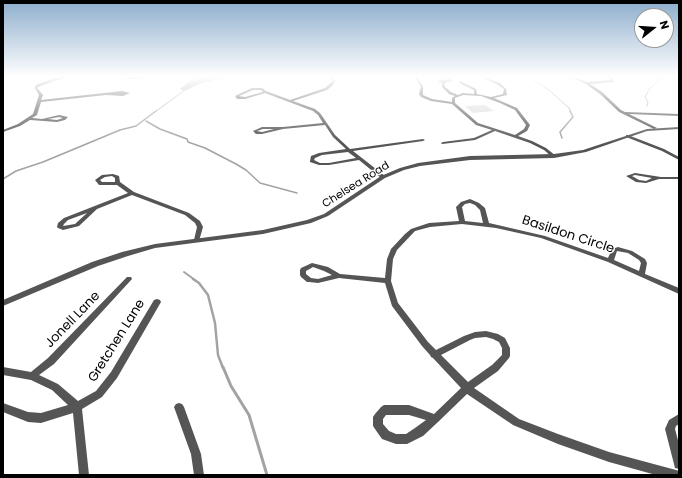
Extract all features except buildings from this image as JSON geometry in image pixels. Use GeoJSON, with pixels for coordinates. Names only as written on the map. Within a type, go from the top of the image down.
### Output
{"type":"FeatureCollection","features":[{"type":"Feature","properties":{"kind":"street"},"geometry":{"type":"LineString","coordinates":[[3,131],[30,119],[35,115],[40,101],[56,99]]}},
{"type":"Feature","properties":{"kind":"street"},"geometry":{"type":"LineString","coordinates":[[286,99],[314,110],[319,114],[334,136],[358,159],[383,177]]}},
{"type":"Feature","properties":{"kind":"street"},"geometry":{"type":"LineString","coordinates":[[291,101],[296,99]]}},
{"type":"Feature","properties":{"kind":"street"},"geometry":{"type":"LineString","coordinates":[[429,99],[453,103],[474,122],[516,136],[545,149],[554,156]]}},
{"type":"Feature","properties":{"kind":"street"},"geometry":{"type":"LineString","coordinates":[[495,99],[516,109],[528,125],[526,130],[516,136]]}},
{"type":"Feature","properties":{"kind":"street"},"geometry":{"type":"LineString","coordinates":[[607,99],[623,113],[655,128]]}},
{"type":"Feature","properties":{"kind":"street"},"geometry":{"type":"LineString","coordinates":[[623,113],[679,115]]}},
{"type":"Feature","properties":{"kind":"street"},"geometry":{"type":"LineString","coordinates":[[30,119],[56,121],[64,120],[66,117],[59,116],[44,119]]}},
{"type":"Feature","properties":{"kind":"street"},"geometry":{"type":"LineString","coordinates":[[283,128],[262,133],[257,133],[255,131],[262,128],[283,128],[326,124]]}},
{"type":"Feature","properties":{"kind":"street","name":"Chelsea Road"},"geometry":{"type":"LineString","coordinates":[[3,303],[95,264],[155,246],[263,232],[309,222],[326,215],[383,177],[402,169],[420,164],[454,159],[554,156],[584,151],[655,128],[679,128]]}},
{"type":"Feature","properties":{"kind":"street"},"geometry":{"type":"LineString","coordinates":[[443,143],[474,139],[495,130]]}},
{"type":"Feature","properties":{"kind":"street"},"geometry":{"type":"LineString","coordinates":[[627,136],[663,150],[679,159]]}},
{"type":"Feature","properties":{"kind":"street"},"geometry":{"type":"LineString","coordinates":[[358,159],[329,164],[319,164],[312,161],[313,157],[317,155],[423,140]]}},
{"type":"Feature","properties":{"kind":"street"},"geometry":{"type":"LineString","coordinates":[[657,178],[646,182],[638,181],[628,176],[635,174],[657,178],[679,178]]}},
{"type":"Feature","properties":{"kind":"street"},"geometry":{"type":"LineString","coordinates":[[118,183],[132,193],[187,214],[198,222],[200,228],[197,240]]}},
{"type":"Feature","properties":{"kind":"street"},"geometry":{"type":"LineString","coordinates":[[94,209],[76,225],[63,228],[60,227],[61,223],[66,219],[132,193]]}},
{"type":"Feature","properties":{"kind":"street"},"geometry":{"type":"LineString","coordinates":[[462,222],[459,207],[463,203],[470,201],[483,209],[486,224]]}},
{"type":"Feature","properties":{"kind":"street","name":"Basildon Circle"},"geometry":{"type":"LineString","coordinates":[[676,475],[609,457],[558,440],[516,422],[467,388],[434,355],[395,304],[388,281],[390,259],[394,249],[400,240],[407,234],[413,230],[429,225],[447,222],[462,222],[486,224],[543,237],[610,261],[679,291]]}},
{"type":"Feature","properties":{"kind":"street"},"geometry":{"type":"LineString","coordinates":[[610,261],[614,250],[618,249],[630,252],[642,259],[644,262],[642,274]]}},
{"type":"Feature","properties":{"kind":"street"},"geometry":{"type":"LineString","coordinates":[[339,276],[388,281]]}},
{"type":"Feature","properties":{"kind":"street","name":"Jonell Lane"},"geometry":{"type":"LineString","coordinates":[[32,376],[51,361],[129,279]]}},
{"type":"Feature","properties":{"kind":"street","name":"Gretchen Lane"},"geometry":{"type":"LineString","coordinates":[[3,407],[28,417],[41,418],[77,407],[99,394],[114,375],[157,302]]}},
{"type":"Feature","properties":{"kind":"street"},"geometry":{"type":"LineString","coordinates":[[434,355],[475,335],[486,334],[495,336],[502,340],[506,348],[506,356],[495,368],[467,388],[435,419],[408,439],[396,439],[386,435],[378,426],[378,417],[384,410],[409,410],[435,419]]}},
{"type":"Feature","properties":{"kind":"street"},"geometry":{"type":"LineString","coordinates":[[3,370],[32,376],[54,387],[77,407],[84,475]]}},
{"type":"Feature","properties":{"kind":"street"},"geometry":{"type":"LineString","coordinates":[[179,407],[196,454],[199,475]]}},
{"type":"Feature","properties":{"kind":"street"},"geometry":{"type":"LineString","coordinates":[[679,420],[672,423],[670,429],[679,464]]}},
{"type":"Feature","properties":{"kind":"shaded area"},"geometry":{"type":"Polygon","coordinates":[[[485,105],[494,111],[473,113],[465,106],[485,105]]]}},
{"type":"Feature","properties":{"kind":"waterway"},"geometry":{"type":"LineString","coordinates":[[155,112],[172,99]]}},
{"type":"Feature","properties":{"kind":"waterway"},"geometry":{"type":"LineString","coordinates":[[559,99],[569,108],[571,112]]}},
{"type":"Feature","properties":{"kind":"waterway"},"geometry":{"type":"LineString","coordinates":[[646,99],[648,102],[647,106]]}},
{"type":"Feature","properties":{"kind":"waterway"},"geometry":{"type":"LineString","coordinates":[[3,179],[16,171],[43,162],[120,130],[136,126],[156,111]]}},
{"type":"Feature","properties":{"kind":"waterway"},"geometry":{"type":"LineString","coordinates":[[562,138],[560,132],[573,117],[570,111]]}},
{"type":"Feature","properties":{"kind":"waterway"},"geometry":{"type":"LineString","coordinates":[[146,121],[160,129],[187,139],[188,142],[205,148],[236,164],[246,170],[260,183],[297,193]]}},
{"type":"Feature","properties":{"kind":"waterway"},"geometry":{"type":"LineString","coordinates":[[184,272],[195,280]]}},
{"type":"Feature","properties":{"kind":"waterway"},"geometry":{"type":"LineString","coordinates":[[193,279],[199,283],[208,295],[215,323],[218,355],[223,368]]}},
{"type":"Feature","properties":{"kind":"waterway"},"geometry":{"type":"LineString","coordinates":[[223,367],[231,386],[249,415],[267,475]]}}]}
